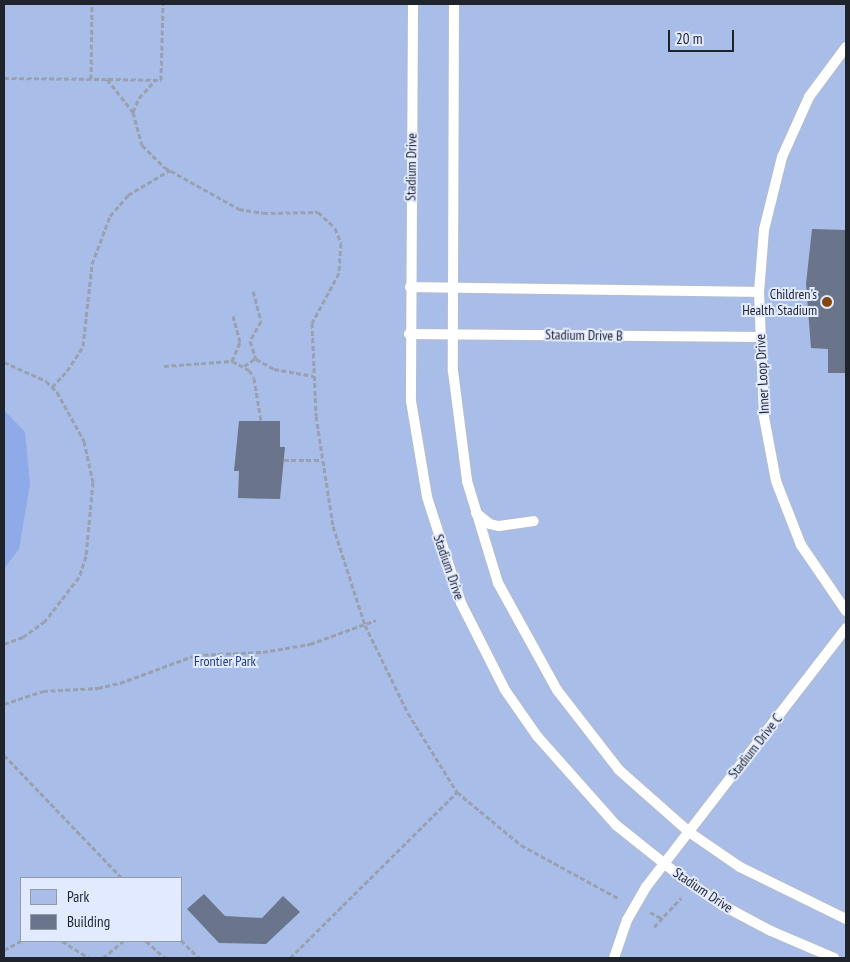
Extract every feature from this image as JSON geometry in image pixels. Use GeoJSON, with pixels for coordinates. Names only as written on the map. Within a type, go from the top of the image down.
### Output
{"type":"FeatureCollection","features":[{"type":"Feature","properties":{"kind":"lane","name":"Stadium Drive"},"geometry":{"type":"LineString","coordinates":[[413,4],[409,334],[413,423],[427,497],[451,577],[479,641],[509,695],[558,762],[616,825],[664,864],[740,915],[834,958]]}},
{"type":"Feature","properties":{"kind":"lane"},"geometry":{"type":"LineString","coordinates":[[454,4],[453,334],[461,445],[476,513],[498,583],[558,690],[620,770],[689,832],[740,867],[846,919]]}},
{"type":"Feature","properties":{"kind":"lane","name":"Inner Loop Drive"},"geometry":{"type":"LineString","coordinates":[[846,47],[809,97],[782,157],[764,230],[759,292],[764,417],[776,481],[801,545],[846,611]]}},
{"type":"Feature","properties":{"kind":"lane"},"geometry":{"type":"LineString","coordinates":[[410,287],[759,292]]}},
{"type":"Feature","properties":{"kind":"lane","name":"Stadium Drive B"},"geometry":{"type":"LineString","coordinates":[[409,334],[760,337]]}},
{"type":"Feature","properties":{"kind":"lane"},"geometry":{"type":"LineString","coordinates":[[476,513],[490,524],[499,526],[534,521]]}},
{"type":"Feature","properties":{"kind":"lane","name":"Stadium Drive C"},"geometry":{"type":"LineString","coordinates":[[614,958],[634,905],[846,628]]}},
{"type":"Feature","properties":{"kind":"path"},"geometry":{"type":"LineString","coordinates":[[91,79],[92,4]]}},
{"type":"Feature","properties":{"kind":"path"},"geometry":{"type":"LineString","coordinates":[[4,78],[161,80],[163,4]]}},
{"type":"Feature","properties":{"kind":"path"},"geometry":{"type":"LineString","coordinates":[[107,80],[133,112],[142,145],[170,170],[239,209],[263,213],[318,212],[335,228],[342,257],[339,272],[312,324],[313,376],[321,460],[333,526],[365,625],[408,713],[457,792],[520,845],[618,898]]}},
{"type":"Feature","properties":{"kind":"path"},"geometry":{"type":"LineString","coordinates":[[133,112],[139,98],[155,80]]}},
{"type":"Feature","properties":{"kind":"path"},"geometry":{"type":"LineString","coordinates":[[52,387],[67,371],[82,346],[92,264],[110,216],[128,195],[170,170]]}},
{"type":"Feature","properties":{"kind":"path"},"geometry":{"type":"LineString","coordinates":[[252,291],[261,321],[250,341],[256,358],[274,369],[313,376]]}},
{"type":"Feature","properties":{"kind":"path"},"geometry":{"type":"LineString","coordinates":[[232,361],[240,342],[233,316]]}},
{"type":"Feature","properties":{"kind":"path"},"geometry":{"type":"LineString","coordinates":[[244,366],[256,358]]}},
{"type":"Feature","properties":{"kind":"path"},"geometry":{"type":"LineString","coordinates":[[164,366],[232,361],[244,366],[254,378],[261,421]]}},
{"type":"Feature","properties":{"kind":"path"},"geometry":{"type":"LineString","coordinates":[[4,362],[52,387],[70,414],[90,460],[92,511],[86,556],[74,584],[45,621],[23,637],[4,644]]}},
{"type":"Feature","properties":{"kind":"path"},"geometry":{"type":"LineString","coordinates":[[284,460],[321,460]]}},
{"type":"Feature","properties":{"kind":"path"},"geometry":{"type":"LineString","coordinates":[[4,704],[43,691],[113,685],[196,655],[283,650],[332,638],[376,620]]}},
{"type":"Feature","properties":{"kind":"path"},"geometry":{"type":"LineString","coordinates":[[4,755],[121,877]]}},
{"type":"Feature","properties":{"kind":"path"},"geometry":{"type":"LineString","coordinates":[[290,958],[457,792]]}},
{"type":"Feature","properties":{"kind":"path"},"geometry":{"type":"LineString","coordinates":[[654,927],[681,898]]}},
{"type":"Feature","properties":{"kind":"path"},"geometry":{"type":"LineString","coordinates":[[647,910],[661,918]]}},
{"type":"Feature","properties":{"kind":"path"},"geometry":{"type":"LineString","coordinates":[[182,941],[199,958]]}},
{"type":"Feature","properties":{"kind":"path"},"geometry":{"type":"LineString","coordinates":[[4,950],[20,942]]}},
{"type":"Feature","properties":{"kind":"path"},"geometry":{"type":"LineString","coordinates":[[64,942],[89,958]]}},
{"type":"Feature","properties":{"kind":"path"},"geometry":{"type":"LineString","coordinates":[[103,958],[122,942]]}},
{"type":"Feature","properties":{"kind":"path"},"geometry":{"type":"LineString","coordinates":[[147,942],[165,958]]}},
{"type":"Feature","properties":{"kind":"green space","name":"Frontier Park"},"geometry":{"type":"Polygon","coordinates":[[[4,4],[846,4],[846,958],[4,958],[4,4]]]}},
{"type":"Feature","properties":{"kind":"shaded area"},"geometry":{"type":"Polygon","coordinates":[[[4,410],[25,432],[30,484],[19,549],[4,569],[4,410]]]}},
{"type":"Feature","properties":{"kind":"building"},"geometry":{"type":"Polygon","coordinates":[[[812,229],[846,230],[846,373],[828,373],[828,349],[811,348],[806,284],[812,229]]]}},
{"type":"Feature","properties":{"kind":"building"},"geometry":{"type":"Polygon","coordinates":[[[239,421],[280,421],[280,447],[285,447],[280,499],[238,498],[239,471],[234,471],[239,421]]]}},
{"type":"Feature","properties":{"kind":"building"},"geometry":{"type":"Polygon","coordinates":[[[204,894],[225,916],[262,918],[283,896],[300,912],[266,944],[219,943],[187,909],[204,894]]]}},
{"type":"Feature","properties":{"kind":"place","name":"Children's Health Stadium"},"geometry":{"type":"Point","coordinates":[827,302]}}]}
